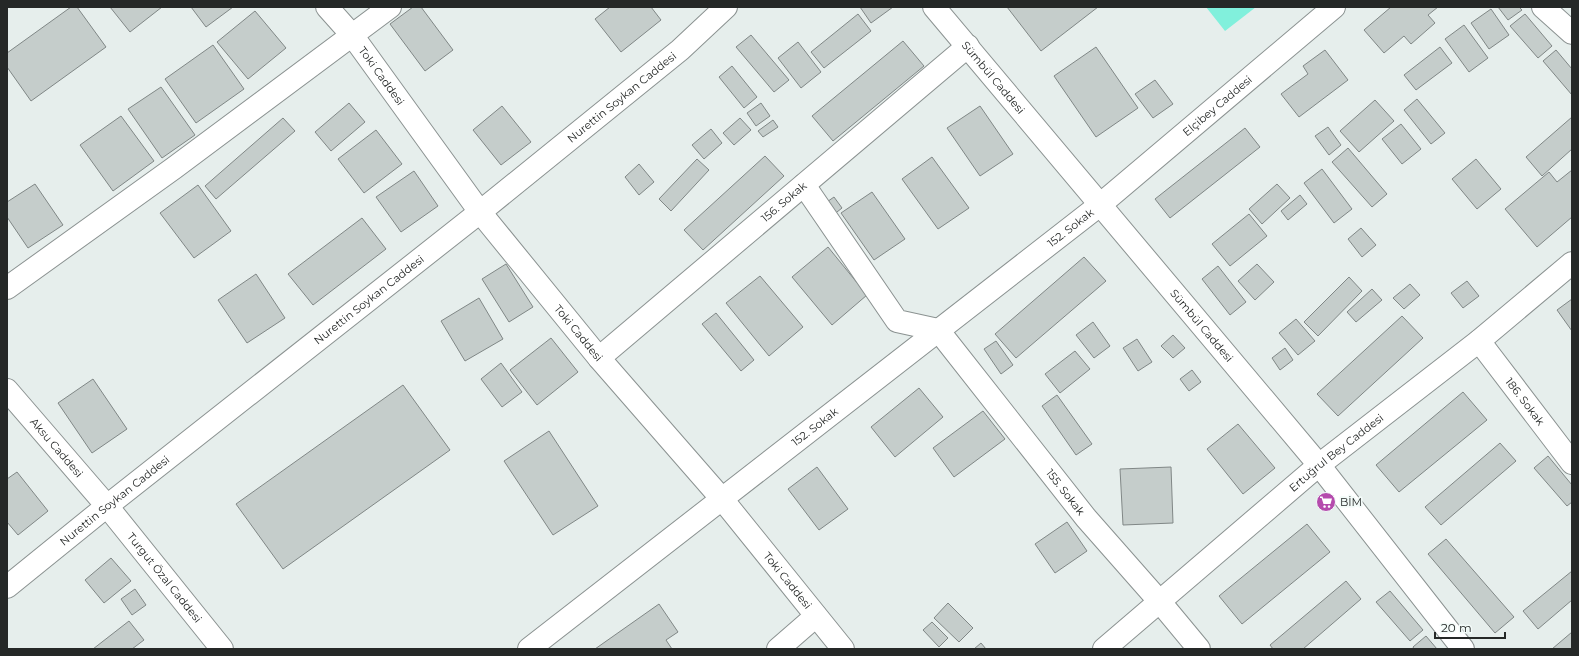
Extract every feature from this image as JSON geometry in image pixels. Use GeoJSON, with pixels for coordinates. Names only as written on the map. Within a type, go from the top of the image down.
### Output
{"type":"FeatureCollection","features":[{"type":"Feature","properties":{"kind":"street","name":"Toki Caddesi"},"geometry":{"type":"LineString","coordinates":[[327,7],[352,35],[480,212],[599,358],[722,499],[843,649]]}},
{"type":"Feature","properties":{"kind":"street"},"geometry":{"type":"LineString","coordinates":[[7,288],[174,168],[390,7]]}},
{"type":"Feature","properties":{"kind":"street","name":"Sümbül Caddesi"},"geometry":{"type":"LineString","coordinates":[[934,7],[1319,465],[1463,649]]}},
{"type":"Feature","properties":{"kind":"street","name":"Elçibey Caddesi"},"geometry":{"type":"LineString","coordinates":[[1101,204],[1334,7]]}},
{"type":"Feature","properties":{"kind":"street"},"geometry":{"type":"LineString","coordinates":[[1544,7],[1572,33]]}},
{"type":"Feature","properties":{"kind":"street","name":"Nurettin Soykan Caddesi"},"geometry":{"type":"LineString","coordinates":[[7,587],[107,506],[480,212],[680,50],[714,11]]}},
{"type":"Feature","properties":{"kind":"street","name":"156. Sokak"},"geometry":{"type":"LineString","coordinates":[[599,358],[968,46]]}},
{"type":"Feature","properties":{"kind":"street"},"geometry":{"type":"LineString","coordinates":[[804,185],[897,320],[938,330]]}},
{"type":"Feature","properties":{"kind":"street","name":"152. Sokak"},"geometry":{"type":"LineString","coordinates":[[529,649],[1101,204]]}},
{"type":"Feature","properties":{"kind":"street","name":"Ertuğrul Bey Caddesi"},"geometry":{"type":"LineString","coordinates":[[1104,649],[1319,465],[1478,341],[1572,263]]}},
{"type":"Feature","properties":{"kind":"street","name":"155. Sokak"},"geometry":{"type":"LineString","coordinates":[[938,330],[1086,518],[1199,649]]}},
{"type":"Feature","properties":{"kind":"street","name":"186. Sokak"},"geometry":{"type":"LineString","coordinates":[[1478,341],[1572,463]]}},
{"type":"Feature","properties":{"kind":"street","name":"Aksu Caddesi"},"geometry":{"type":"LineString","coordinates":[[7,390],[107,506]]}},
{"type":"Feature","properties":{"kind":"street","name":"Turgut Özal Caddesi"},"geometry":{"type":"LineString","coordinates":[[107,506],[222,649]]}},
{"type":"Feature","properties":{"kind":"street"},"geometry":{"type":"LineString","coordinates":[[778,649],[816,616]]}},
{"type":"Feature","properties":{"kind":"green space"},"geometry":{"type":"Polygon","coordinates":[[[1206,7],[1256,7],[1225,31],[1206,7]]]}},
{"type":"Feature","properties":{"kind":"building"},"geometry":{"type":"Polygon","coordinates":[[[71,7],[77,7],[106,47],[31,101],[7,67],[7,53],[71,7]]]}},
{"type":"Feature","properties":{"kind":"building"},"geometry":{"type":"Polygon","coordinates":[[[110,7],[162,7],[130,32],[110,7]]]}},
{"type":"Feature","properties":{"kind":"building"},"geometry":{"type":"Polygon","coordinates":[[[191,7],[233,7],[206,27],[191,7]]]}},
{"type":"Feature","properties":{"kind":"building"},"geometry":{"type":"Polygon","coordinates":[[[413,7],[421,7],[453,50],[425,71],[390,24],[413,7]]]}},
{"type":"Feature","properties":{"kind":"building"},"geometry":{"type":"Polygon","coordinates":[[[610,7],[651,7],[661,20],[621,52],[595,19],[610,7]]]}},
{"type":"Feature","properties":{"kind":"building"},"geometry":{"type":"Polygon","coordinates":[[[860,7],[893,7],[871,23],[860,7]]]}},
{"type":"Feature","properties":{"kind":"building"},"geometry":{"type":"Polygon","coordinates":[[[1007,7],[1098,7],[1041,51],[1007,7]]]}},
{"type":"Feature","properties":{"kind":"building"},"geometry":{"type":"Polygon","coordinates":[[[1391,7],[1438,7],[1428,15],[1435,23],[1411,44],[1404,36],[1384,53],[1364,30],[1391,7]]]}},
{"type":"Feature","properties":{"kind":"building"},"geometry":{"type":"Polygon","coordinates":[[[1498,7],[1519,7],[1522,10],[1508,20],[1498,7]]]}},
{"type":"Feature","properties":{"kind":"building"},"geometry":{"type":"Polygon","coordinates":[[[1491,9],[1509,35],[1489,49],[1471,23],[1491,9]]]}},
{"type":"Feature","properties":{"kind":"building"},"geometry":{"type":"Polygon","coordinates":[[[255,11],[286,48],[248,79],[217,42],[255,11]]]}},
{"type":"Feature","properties":{"kind":"building"},"geometry":{"type":"Polygon","coordinates":[[[858,14],[871,31],[824,68],[811,52],[858,14]]]}},
{"type":"Feature","properties":{"kind":"building"},"geometry":{"type":"Polygon","coordinates":[[[1525,14],[1552,46],[1538,58],[1510,26],[1525,14]]]}},
{"type":"Feature","properties":{"kind":"building"},"geometry":{"type":"Polygon","coordinates":[[[1464,25],[1488,58],[1469,72],[1445,39],[1464,25]]]}},
{"type":"Feature","properties":{"kind":"building"},"geometry":{"type":"Polygon","coordinates":[[[751,35],[789,80],[774,92],[736,47],[751,35]]]}},
{"type":"Feature","properties":{"kind":"building"},"geometry":{"type":"Polygon","coordinates":[[[903,41],[924,66],[833,141],[812,116],[903,41]]]}},
{"type":"Feature","properties":{"kind":"building"},"geometry":{"type":"Polygon","coordinates":[[[798,42],[821,72],[801,88],[778,58],[798,42]]]}},
{"type":"Feature","properties":{"kind":"building"},"geometry":{"type":"Polygon","coordinates":[[[213,45],[244,89],[196,123],[165,79],[213,45]]]}},
{"type":"Feature","properties":{"kind":"building"},"geometry":{"type":"Polygon","coordinates":[[[1096,47],[1138,108],[1096,137],[1054,76],[1096,47]]]}},
{"type":"Feature","properties":{"kind":"building"},"geometry":{"type":"Polygon","coordinates":[[[1440,47],[1452,63],[1416,90],[1404,75],[1440,47]]]}},
{"type":"Feature","properties":{"kind":"building"},"geometry":{"type":"Polygon","coordinates":[[[1325,50],[1348,80],[1299,117],[1281,94],[1308,74],[1303,66],[1325,50]]]}},
{"type":"Feature","properties":{"kind":"building"},"geometry":{"type":"Polygon","coordinates":[[[1556,50],[1572,69],[1572,95],[1543,61],[1556,50]]]}},
{"type":"Feature","properties":{"kind":"building"},"geometry":{"type":"Polygon","coordinates":[[[732,66],[757,97],[744,108],[719,77],[732,66]]]}},
{"type":"Feature","properties":{"kind":"building"},"geometry":{"type":"Polygon","coordinates":[[[1155,80],[1173,104],[1153,118],[1135,94],[1155,80]]]}},
{"type":"Feature","properties":{"kind":"building"},"geometry":{"type":"Polygon","coordinates":[[[161,87],[195,135],[162,158],[128,109],[161,87]]]}},
{"type":"Feature","properties":{"kind":"building"},"geometry":{"type":"Polygon","coordinates":[[[1417,99],[1445,133],[1431,144],[1404,110],[1417,99]]]}},
{"type":"Feature","properties":{"kind":"building"},"geometry":{"type":"Polygon","coordinates":[[[1375,100],[1394,121],[1359,152],[1340,131],[1375,100]]]}},
{"type":"Feature","properties":{"kind":"building"},"geometry":{"type":"Polygon","coordinates":[[[349,103],[365,122],[331,151],[315,132],[349,103]]]}},
{"type":"Feature","properties":{"kind":"building"},"geometry":{"type":"Polygon","coordinates":[[[761,103],[770,116],[756,126],[747,113],[761,103]]]}},
{"type":"Feature","properties":{"kind":"building"},"geometry":{"type":"Polygon","coordinates":[[[502,106],[531,142],[501,165],[473,130],[502,106]]]}},
{"type":"Feature","properties":{"kind":"building"},"geometry":{"type":"Polygon","coordinates":[[[980,106],[1013,154],[980,176],[947,128],[980,106]]]}},
{"type":"Feature","properties":{"kind":"building"},"geometry":{"type":"Polygon","coordinates":[[[121,116],[154,161],[113,191],[80,145],[121,116]]]}},
{"type":"Feature","properties":{"kind":"building"},"geometry":{"type":"Polygon","coordinates":[[[1572,117],[1572,149],[1542,176],[1526,157],[1572,117]]]}},
{"type":"Feature","properties":{"kind":"building"},"geometry":{"type":"Polygon","coordinates":[[[283,118],[295,131],[216,199],[205,186],[283,118]]]}},
{"type":"Feature","properties":{"kind":"building"},"geometry":{"type":"Polygon","coordinates":[[[740,118],[751,130],[734,145],[723,133],[740,118]]]}},
{"type":"Feature","properties":{"kind":"building"},"geometry":{"type":"Polygon","coordinates":[[[773,120],[778,127],[763,137],[758,131],[773,120]]]}},
{"type":"Feature","properties":{"kind":"building"},"geometry":{"type":"Polygon","coordinates":[[[1401,124],[1421,149],[1402,164],[1382,139],[1401,124]]]}},
{"type":"Feature","properties":{"kind":"building"},"geometry":{"type":"Polygon","coordinates":[[[1328,127],[1341,145],[1329,155],[1315,136],[1328,127]]]}},
{"type":"Feature","properties":{"kind":"building"},"geometry":{"type":"Polygon","coordinates":[[[1245,128],[1260,147],[1170,218],[1155,199],[1245,128]]]}},
{"type":"Feature","properties":{"kind":"building"},"geometry":{"type":"Polygon","coordinates":[[[711,129],[722,143],[704,159],[692,145],[711,129]]]}},
{"type":"Feature","properties":{"kind":"building"},"geometry":{"type":"Polygon","coordinates":[[[376,130],[402,164],[364,193],[338,159],[376,130]]]}},
{"type":"Feature","properties":{"kind":"building"},"geometry":{"type":"Polygon","coordinates":[[[1348,148],[1387,194],[1372,207],[1332,162],[1348,148]]]}},
{"type":"Feature","properties":{"kind":"building"},"geometry":{"type":"Polygon","coordinates":[[[765,156],[784,176],[703,250],[684,230],[765,156]]]}},
{"type":"Feature","properties":{"kind":"building"},"geometry":{"type":"Polygon","coordinates":[[[932,157],[969,208],[938,229],[902,179],[932,157]]]}},
{"type":"Feature","properties":{"kind":"building"},"geometry":{"type":"Polygon","coordinates":[[[697,159],[709,170],[671,211],[659,199],[697,159]]]}},
{"type":"Feature","properties":{"kind":"building"},"geometry":{"type":"Polygon","coordinates":[[[1476,159],[1501,189],[1477,209],[1452,179],[1476,159]]]}},
{"type":"Feature","properties":{"kind":"building"},"geometry":{"type":"Polygon","coordinates":[[[639,164],[654,182],[639,195],[625,177],[639,164]]]}},
{"type":"Feature","properties":{"kind":"building"},"geometry":{"type":"Polygon","coordinates":[[[1322,169],[1352,209],[1334,223],[1304,183],[1322,169]]]}},
{"type":"Feature","properties":{"kind":"building"},"geometry":{"type":"Polygon","coordinates":[[[1572,170],[1572,217],[1537,247],[1505,209],[1549,172],[1557,182],[1572,170]]]}},
{"type":"Feature","properties":{"kind":"building"},"geometry":{"type":"Polygon","coordinates":[[[414,171],[438,206],[401,232],[376,197],[414,171]]]}},
{"type":"Feature","properties":{"kind":"building"},"geometry":{"type":"Polygon","coordinates":[[[35,184],[63,225],[28,248],[7,217],[7,202],[35,184]]]}},
{"type":"Feature","properties":{"kind":"building"},"geometry":{"type":"Polygon","coordinates":[[[1277,184],[1290,198],[1262,224],[1249,209],[1277,184]]]}},
{"type":"Feature","properties":{"kind":"building"},"geometry":{"type":"Polygon","coordinates":[[[198,185],[231,231],[194,258],[160,213],[198,185]]]}},
{"type":"Feature","properties":{"kind":"building"},"geometry":{"type":"Polygon","coordinates":[[[872,192],[905,239],[874,260],[841,213],[872,192]]]}},
{"type":"Feature","properties":{"kind":"building"},"geometry":{"type":"Polygon","coordinates":[[[1300,195],[1307,204],[1288,220],[1281,211],[1300,195]]]}},
{"type":"Feature","properties":{"kind":"building"},"geometry":{"type":"Polygon","coordinates":[[[834,197],[842,208],[832,216],[824,204],[834,197]]]}},
{"type":"Feature","properties":{"kind":"building"},"geometry":{"type":"Polygon","coordinates":[[[1249,214],[1267,236],[1230,266],[1212,244],[1249,214]]]}},
{"type":"Feature","properties":{"kind":"building"},"geometry":{"type":"Polygon","coordinates":[[[362,218],[386,249],[313,305],[288,274],[362,218]]]}},
{"type":"Feature","properties":{"kind":"building"},"geometry":{"type":"Polygon","coordinates":[[[1361,228],[1376,245],[1362,257],[1348,239],[1361,228]]]}},
{"type":"Feature","properties":{"kind":"building"},"geometry":{"type":"Polygon","coordinates":[[[828,247],[867,295],[832,325],[792,277],[828,247]]]}},
{"type":"Feature","properties":{"kind":"building"},"geometry":{"type":"Polygon","coordinates":[[[1084,257],[1106,281],[1016,358],[995,334],[1084,257]]]}},
{"type":"Feature","properties":{"kind":"building"},"geometry":{"type":"Polygon","coordinates":[[[506,264],[533,307],[509,322],[482,279],[506,264]]]}},
{"type":"Feature","properties":{"kind":"building"},"geometry":{"type":"Polygon","coordinates":[[[1257,264],[1274,282],[1255,300],[1238,281],[1257,264]]]}},
{"type":"Feature","properties":{"kind":"building"},"geometry":{"type":"Polygon","coordinates":[[[1218,266],[1246,302],[1230,315],[1202,279],[1218,266]]]}},
{"type":"Feature","properties":{"kind":"building"},"geometry":{"type":"Polygon","coordinates":[[[256,274],[285,318],[247,343],[218,300],[256,274]]]}},
{"type":"Feature","properties":{"kind":"building"},"geometry":{"type":"Polygon","coordinates":[[[760,276],[803,327],[769,356],[726,303],[760,276]]]}},
{"type":"Feature","properties":{"kind":"building"},"geometry":{"type":"Polygon","coordinates":[[[1349,277],[1362,291],[1318,336],[1304,322],[1349,277]]]}},
{"type":"Feature","properties":{"kind":"building"},"geometry":{"type":"Polygon","coordinates":[[[1467,281],[1479,296],[1463,308],[1451,293],[1467,281]]]}},
{"type":"Feature","properties":{"kind":"building"},"geometry":{"type":"Polygon","coordinates":[[[1410,284],[1420,295],[1404,309],[1393,298],[1410,284]]]}},
{"type":"Feature","properties":{"kind":"building"},"geometry":{"type":"Polygon","coordinates":[[[1372,289],[1382,300],[1356,322],[1347,312],[1372,289]]]}},
{"type":"Feature","properties":{"kind":"building"},"geometry":{"type":"Polygon","coordinates":[[[479,298],[503,339],[465,361],[441,321],[479,298]]]}},
{"type":"Feature","properties":{"kind":"building"},"geometry":{"type":"Polygon","coordinates":[[[1572,299],[1572,331],[1557,310],[1572,299]]]}},
{"type":"Feature","properties":{"kind":"building"},"geometry":{"type":"Polygon","coordinates":[[[716,313],[754,360],[741,371],[702,324],[716,313]]]}},
{"type":"Feature","properties":{"kind":"building"},"geometry":{"type":"Polygon","coordinates":[[[1402,316],[1423,338],[1338,416],[1317,394],[1402,316]]]}},
{"type":"Feature","properties":{"kind":"building"},"geometry":{"type":"Polygon","coordinates":[[[1296,319],[1315,341],[1298,355],[1279,333],[1296,319]]]}},
{"type":"Feature","properties":{"kind":"building"},"geometry":{"type":"Polygon","coordinates":[[[1093,322],[1110,346],[1094,358],[1076,335],[1093,322]]]}},
{"type":"Feature","properties":{"kind":"building"},"geometry":{"type":"Polygon","coordinates":[[[1173,335],[1185,348],[1173,358],[1161,346],[1173,335]]]}},
{"type":"Feature","properties":{"kind":"building"},"geometry":{"type":"Polygon","coordinates":[[[551,338],[578,372],[537,405],[510,370],[551,338]]]}},
{"type":"Feature","properties":{"kind":"building"},"geometry":{"type":"Polygon","coordinates":[[[1137,339],[1152,362],[1138,371],[1123,348],[1137,339]]]}},
{"type":"Feature","properties":{"kind":"building"},"geometry":{"type":"Polygon","coordinates":[[[996,341],[1013,365],[1001,374],[984,349],[996,341]]]}},
{"type":"Feature","properties":{"kind":"building"},"geometry":{"type":"Polygon","coordinates":[[[1285,348],[1293,360],[1280,370],[1272,358],[1285,348]]]}},
{"type":"Feature","properties":{"kind":"building"},"geometry":{"type":"Polygon","coordinates":[[[1075,351],[1090,369],[1060,393],[1045,374],[1075,351]]]}},
{"type":"Feature","properties":{"kind":"building"},"geometry":{"type":"Polygon","coordinates":[[[501,363],[522,392],[502,407],[481,379],[501,363]]]}},
{"type":"Feature","properties":{"kind":"building"},"geometry":{"type":"Polygon","coordinates":[[[1192,370],[1201,382],[1189,391],[1180,379],[1192,370]]]}},
{"type":"Feature","properties":{"kind":"building"},"geometry":{"type":"Polygon","coordinates":[[[93,379],[127,429],[92,453],[58,403],[93,379]]]}},
{"type":"Feature","properties":{"kind":"building"},"geometry":{"type":"Polygon","coordinates":[[[403,385],[450,450],[283,569],[236,504],[403,385]]]}},
{"type":"Feature","properties":{"kind":"building"},"geometry":{"type":"Polygon","coordinates":[[[919,388],[943,417],[895,457],[871,427],[919,388]]]}},
{"type":"Feature","properties":{"kind":"building"},"geometry":{"type":"Polygon","coordinates":[[[1463,392],[1487,420],[1399,492],[1376,465],[1463,392]]]}},
{"type":"Feature","properties":{"kind":"building"},"geometry":{"type":"Polygon","coordinates":[[[1057,395],[1092,444],[1076,455],[1042,406],[1057,395]]]}},
{"type":"Feature","properties":{"kind":"building"},"geometry":{"type":"Polygon","coordinates":[[[983,411],[1005,439],[954,477],[933,448],[983,411]]]}},
{"type":"Feature","properties":{"kind":"building"},"geometry":{"type":"Polygon","coordinates":[[[1238,424],[1275,468],[1243,494],[1207,449],[1238,424]]]}},
{"type":"Feature","properties":{"kind":"building"},"geometry":{"type":"Polygon","coordinates":[[[549,431],[598,506],[553,535],[504,461],[549,431]]]}},
{"type":"Feature","properties":{"kind":"building"},"geometry":{"type":"Polygon","coordinates":[[[1500,443],[1516,461],[1441,525],[1425,507],[1500,443]]]}},
{"type":"Feature","properties":{"kind":"building"},"geometry":{"type":"Polygon","coordinates":[[[1548,456],[1572,485],[1572,502],[1567,506],[1534,468],[1548,456]]]}},
{"type":"Feature","properties":{"kind":"building"},"geometry":{"type":"Polygon","coordinates":[[[817,467],[848,509],[819,530],[788,489],[817,467]]]}},
{"type":"Feature","properties":{"kind":"building"},"geometry":{"type":"Polygon","coordinates":[[[1171,467],[1173,523],[1123,525],[1120,469],[1171,467]]]}},
{"type":"Feature","properties":{"kind":"building"},"geometry":{"type":"Polygon","coordinates":[[[17,472],[48,511],[18,535],[7,522],[7,479],[17,472]]]}},
{"type":"Feature","properties":{"kind":"building"},"geometry":{"type":"Polygon","coordinates":[[[1067,522],[1087,551],[1055,573],[1035,544],[1067,522]]]}},
{"type":"Feature","properties":{"kind":"building"},"geometry":{"type":"Polygon","coordinates":[[[1307,524],[1330,552],[1242,624],[1219,596],[1307,524]]]}},
{"type":"Feature","properties":{"kind":"building"},"geometry":{"type":"Polygon","coordinates":[[[1446,539],[1514,617],[1495,633],[1428,554],[1446,539]]]}},
{"type":"Feature","properties":{"kind":"building"},"geometry":{"type":"Polygon","coordinates":[[[111,558],[131,581],[104,603],[85,580],[111,558]]]}},
{"type":"Feature","properties":{"kind":"building"},"geometry":{"type":"Polygon","coordinates":[[[1572,571],[1572,600],[1538,629],[1523,611],[1572,571]]]}},
{"type":"Feature","properties":{"kind":"building"},"geometry":{"type":"Polygon","coordinates":[[[1346,581],[1361,599],[1303,649],[1273,649],[1270,645],[1346,581]]]}},
{"type":"Feature","properties":{"kind":"building"},"geometry":{"type":"Polygon","coordinates":[[[135,589],[146,605],[132,615],[121,599],[135,589]]]}},
{"type":"Feature","properties":{"kind":"building"},"geometry":{"type":"Polygon","coordinates":[[[1390,591],[1423,630],[1410,641],[1376,602],[1390,591]]]}},
{"type":"Feature","properties":{"kind":"building"},"geometry":{"type":"Polygon","coordinates":[[[948,603],[973,628],[959,642],[934,618],[948,603]]]}},
{"type":"Feature","properties":{"kind":"building"},"geometry":{"type":"Polygon","coordinates":[[[659,604],[678,632],[666,640],[672,649],[595,649],[659,604]]]}},
{"type":"Feature","properties":{"kind":"building"},"geometry":{"type":"Polygon","coordinates":[[[129,621],[144,640],[132,649],[93,649],[129,621]]]}},
{"type":"Feature","properties":{"kind":"building"},"geometry":{"type":"Polygon","coordinates":[[[932,622],[948,638],[939,647],[923,630],[932,622]]]}},
{"type":"Feature","properties":{"kind":"building"},"geometry":{"type":"Polygon","coordinates":[[[1572,632],[1572,649],[1552,649],[1572,632]]]}},
{"type":"Feature","properties":{"kind":"building"},"geometry":{"type":"Polygon","coordinates":[[[1426,636],[1437,649],[1414,649],[1413,647],[1426,636]]]}},
{"type":"Feature","properties":{"kind":"building"},"geometry":{"type":"Polygon","coordinates":[[[981,643],[986,649],[974,649],[981,643]]]}},
{"type":"Feature","properties":{"kind":"place","name":"BİM"},"geometry":{"type":"Point","coordinates":[1326,502]}}]}
